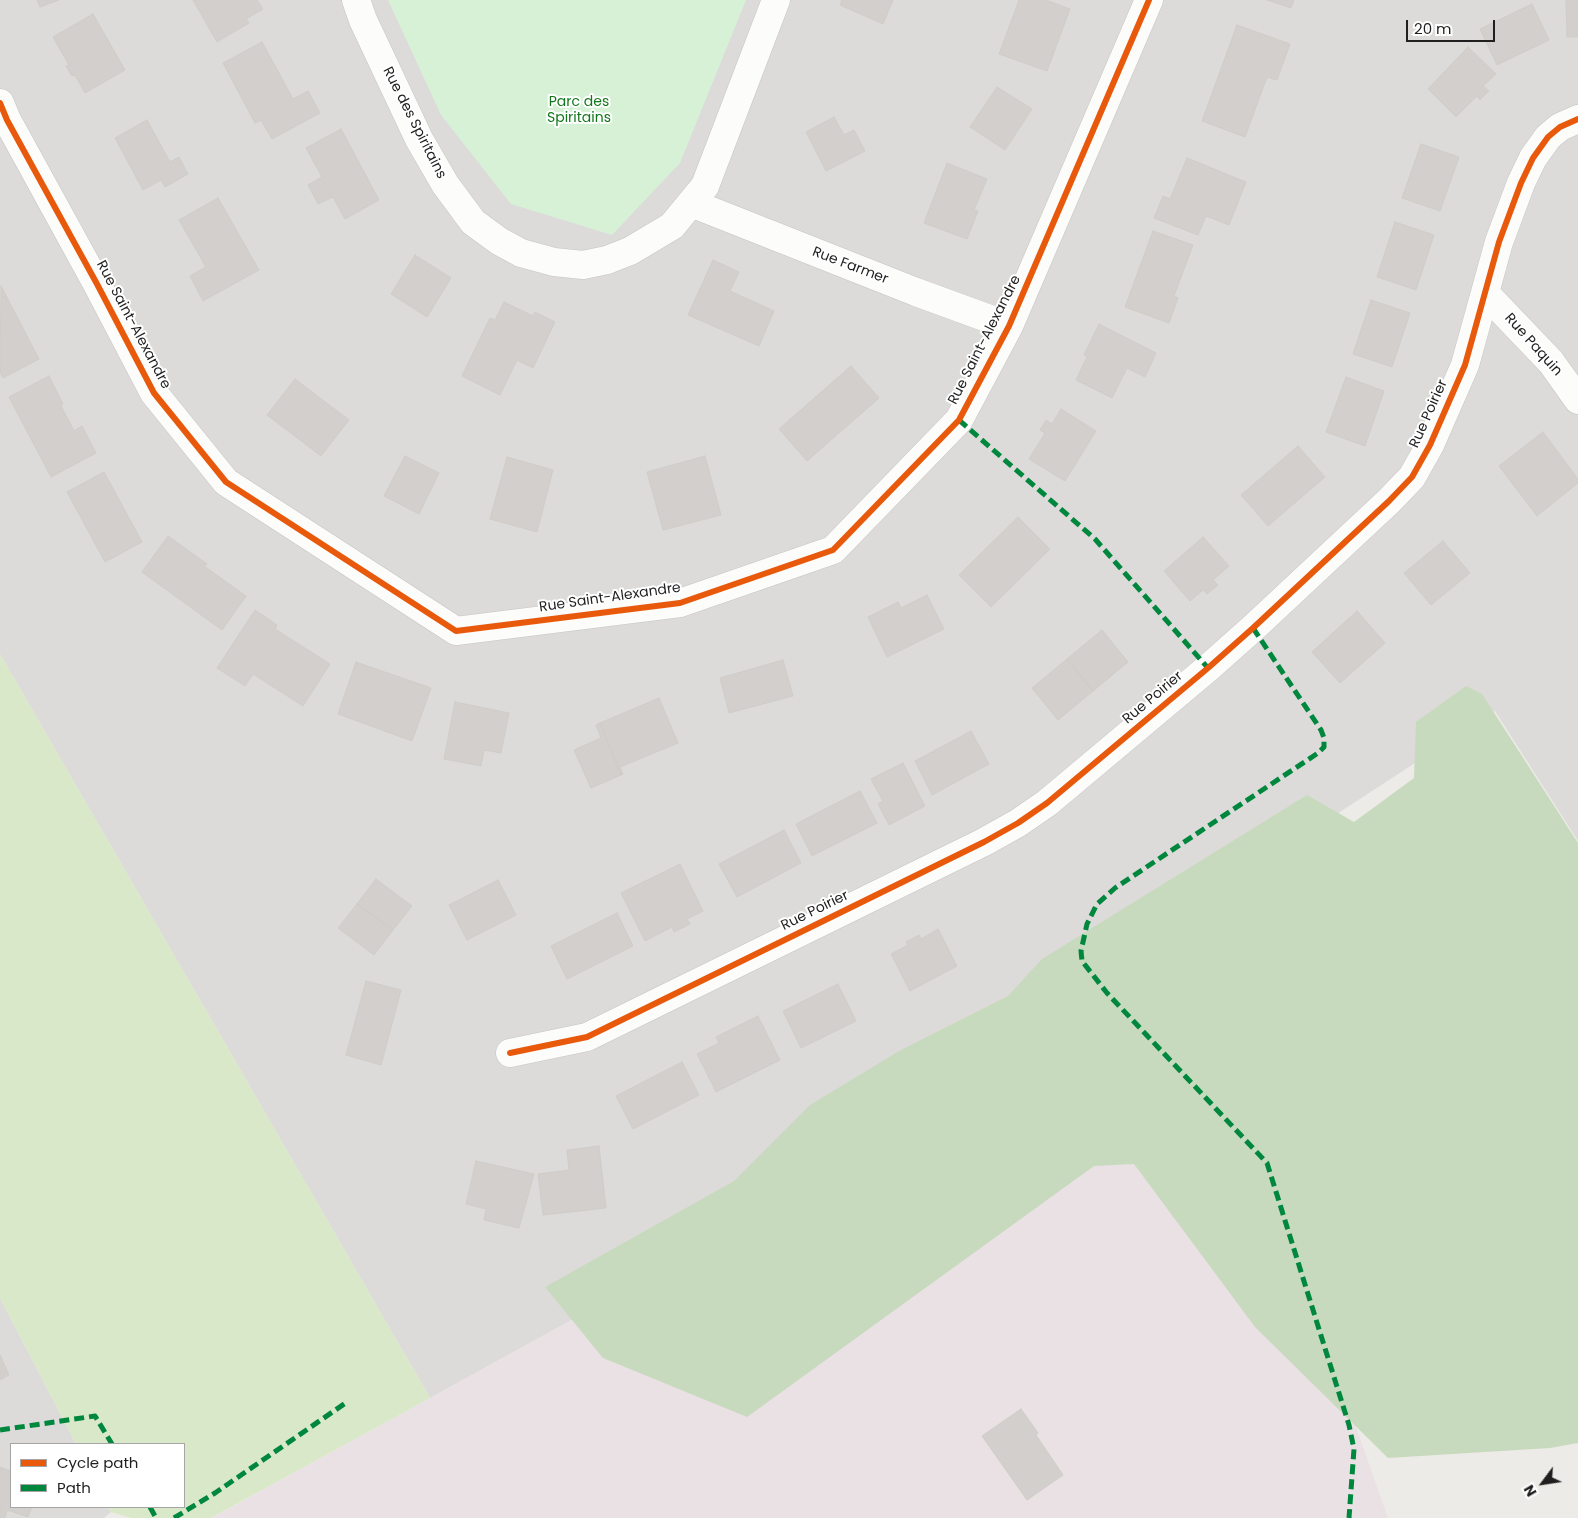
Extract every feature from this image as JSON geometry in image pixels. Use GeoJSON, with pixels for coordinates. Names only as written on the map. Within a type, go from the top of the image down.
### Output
{"type":"FeatureCollection","features":[{"type":"Feature","properties":{"kind":"street","name":"Rue des Spiritains"},"geometry":{"type":"LineString","coordinates":[[356,0],[363,20],[419,139],[445,184],[473,222],[521,254],[554,262],[583,265],[608,260],[630,251],[672,226],[705,186],[776,0]]}},
{"type":"Feature","properties":{"kind":"street","name":"Rue Saint-Alexandre"},"geometry":{"type":"LineString","coordinates":[[0,103],[7,120],[154,393],[226,482],[456,631],[680,603],[833,550],[959,420],[1009,326],[1149,0]]}},
{"type":"Feature","properties":{"kind":"street","name":"Rue Poirier"},"geometry":{"type":"LineString","coordinates":[[510,1053],[587,1037],[984,842],[1018,823],[1075,781],[1253,628],[1389,501],[1412,477],[1430,445],[1464,365],[1499,242],[1521,183],[1533,158],[1548,137],[1560,127],[1578,119]]}},
{"type":"Feature","properties":{"kind":"street","name":"Rue Farmer"},"geometry":{"type":"LineString","coordinates":[[691,203],[916,292],[1009,326]]}},
{"type":"Feature","properties":{"kind":"street","name":"Rue Paquin"},"geometry":{"type":"LineString","coordinates":[[1485,293],[1551,362],[1578,400]]}},
{"type":"Feature","properties":{"kind":"shaded area"},"geometry":{"type":"Polygon","coordinates":[[[0,0],[1578,0],[1578,841],[1495,711],[1177,918],[668,1267],[430,1398],[0,654],[0,0]]]}},
{"type":"Feature","properties":{"kind":"shaded area"},"geometry":{"type":"Polygon","coordinates":[[[1177,918],[1388,1518],[212,1518],[668,1267],[1177,918]]]}},
{"type":"Feature","properties":{"kind":"shaded area"},"geometry":{"type":"Polygon","coordinates":[[[0,1298],[75,1443],[10,1443],[10,1508],[109,1508],[111,1512],[104,1518],[0,1518],[0,1298]]]}},
{"type":"Feature","properties":{"kind":"green space","name":"Parc des Spiritains"},"geometry":{"type":"Polygon","coordinates":[[[388,0],[746,0],[680,163],[612,235],[511,204],[441,115],[388,0]]]}},
{"type":"Feature","properties":{"kind":"green space"},"geometry":{"type":"Polygon","coordinates":[[[0,654],[430,1398],[211,1518],[132,1518],[111,1512],[109,1508],[185,1508],[185,1443],[75,1443],[0,1298],[0,654]]]}},
{"type":"Feature","properties":{"kind":"green space"},"geometry":{"type":"Polygon","coordinates":[[[1466,686],[1482,694],[1578,843],[1578,1443],[1550,1448],[1388,1458],[1255,1327],[1134,1164],[1094,1166],[747,1417],[603,1358],[545,1287],[734,1181],[810,1105],[899,1051],[1008,996],[1042,959],[1307,795],[1354,822],[1414,778],[1416,722],[1466,686]]]}},
{"type":"Feature","properties":{"kind":"building"},"geometry":{"type":"Polygon","coordinates":[[[37,0],[59,0],[40,7],[37,0]]]}},
{"type":"Feature","properties":{"kind":"building"},"geometry":{"type":"Polygon","coordinates":[[[193,0],[257,0],[263,9],[246,19],[249,23],[217,42],[193,0]]]}},
{"type":"Feature","properties":{"kind":"building"},"geometry":{"type":"Polygon","coordinates":[[[842,0],[893,0],[883,24],[840,5],[842,0]]]}},
{"type":"Feature","properties":{"kind":"building"},"geometry":{"type":"Polygon","coordinates":[[[1019,0],[1046,0],[1070,9],[1047,71],[999,54],[1019,0]]]}},
{"type":"Feature","properties":{"kind":"building"},"geometry":{"type":"Polygon","coordinates":[[[1267,0],[1294,0],[1291,8],[1267,0]]]}},
{"type":"Feature","properties":{"kind":"building"},"geometry":{"type":"Polygon","coordinates":[[[1566,0],[1578,0],[1578,37],[1567,37],[1566,0]]]}},
{"type":"Feature","properties":{"kind":"building"},"geometry":{"type":"Polygon","coordinates":[[[1532,4],[1549,40],[1497,65],[1480,29],[1532,4]]]}},
{"type":"Feature","properties":{"kind":"building"},"geometry":{"type":"Polygon","coordinates":[[[93,14],[125,70],[85,93],[75,75],[72,76],[66,66],[69,65],[53,37],[93,14]]]}},
{"type":"Feature","properties":{"kind":"building"},"geometry":{"type":"Polygon","coordinates":[[[1237,25],[1290,44],[1277,80],[1267,77],[1245,137],[1202,121],[1237,25]]]}},
{"type":"Feature","properties":{"kind":"building"},"geometry":{"type":"Polygon","coordinates":[[[262,42],[293,99],[308,91],[320,113],[272,139],[261,120],[255,123],[223,63],[262,42]]]}},
{"type":"Feature","properties":{"kind":"building"},"geometry":{"type":"Polygon","coordinates":[[[1468,47],[1496,74],[1483,86],[1489,91],[1480,100],[1477,96],[1456,117],[1428,89],[1468,47]]]}},
{"type":"Feature","properties":{"kind":"building"},"geometry":{"type":"Polygon","coordinates":[[[997,87],[1032,109],[1005,150],[970,127],[997,87]]]}},
{"type":"Feature","properties":{"kind":"building"},"geometry":{"type":"Polygon","coordinates":[[[834,117],[844,135],[854,130],[865,151],[826,171],[806,132],[834,117]]]}},
{"type":"Feature","properties":{"kind":"building"},"geometry":{"type":"Polygon","coordinates":[[[147,120],[170,162],[179,157],[188,174],[165,187],[161,180],[143,190],[115,138],[147,120]]]}},
{"type":"Feature","properties":{"kind":"building"},"geometry":{"type":"Polygon","coordinates":[[[341,129],[379,200],[345,219],[333,197],[318,204],[308,185],[322,177],[306,148],[341,129]]]}},
{"type":"Feature","properties":{"kind":"building"},"geometry":{"type":"Polygon","coordinates":[[[1421,144],[1459,157],[1440,211],[1402,198],[1421,144]]]}},
{"type":"Feature","properties":{"kind":"building"},"geometry":{"type":"Polygon","coordinates":[[[1187,158],[1246,182],[1229,225],[1206,216],[1198,235],[1154,218],[1163,196],[1170,199],[1187,158]]]}},
{"type":"Feature","properties":{"kind":"building"},"geometry":{"type":"Polygon","coordinates":[[[947,163],[987,179],[974,210],[978,211],[967,239],[924,223],[947,163]]]}},
{"type":"Feature","properties":{"kind":"building"},"geometry":{"type":"Polygon","coordinates":[[[218,198],[259,270],[203,301],[190,276],[206,267],[179,220],[218,198]]]}},
{"type":"Feature","properties":{"kind":"building"},"geometry":{"type":"Polygon","coordinates":[[[1395,222],[1434,235],[1416,290],[1377,277],[1395,222]]]}},
{"type":"Feature","properties":{"kind":"building"},"geometry":{"type":"Polygon","coordinates":[[[1153,231],[1193,245],[1174,296],[1178,298],[1169,323],[1125,307],[1153,231]]]}},
{"type":"Feature","properties":{"kind":"building"},"geometry":{"type":"Polygon","coordinates":[[[415,255],[451,278],[427,317],[391,294],[415,255]]]}},
{"type":"Feature","properties":{"kind":"building"},"geometry":{"type":"Polygon","coordinates":[[[713,260],[739,272],[730,291],[774,311],[759,346],[688,315],[713,260]]]}},
{"type":"Feature","properties":{"kind":"building"},"geometry":{"type":"Polygon","coordinates":[[[1,286],[39,359],[3,378],[0,372],[1,286]]]}},
{"type":"Feature","properties":{"kind":"building"},"geometry":{"type":"Polygon","coordinates":[[[1371,300],[1410,313],[1392,367],[1353,354],[1371,300]]]}},
{"type":"Feature","properties":{"kind":"building"},"geometry":{"type":"Polygon","coordinates":[[[504,302],[533,316],[535,312],[555,322],[533,368],[517,360],[500,395],[462,376],[490,318],[495,320],[504,302]]]}},
{"type":"Feature","properties":{"kind":"building"},"geometry":{"type":"Polygon","coordinates":[[[1099,324],[1156,353],[1145,377],[1127,368],[1112,398],[1076,380],[1087,357],[1084,355],[1099,324]]]}},
{"type":"Feature","properties":{"kind":"building"},"geometry":{"type":"Polygon","coordinates":[[[851,366],[879,398],[807,461],[779,429],[851,366]]]}},
{"type":"Feature","properties":{"kind":"building"},"geometry":{"type":"Polygon","coordinates":[[[49,376],[74,431],[82,426],[96,453],[51,477],[9,397],[49,376]]]}},
{"type":"Feature","properties":{"kind":"building"},"geometry":{"type":"Polygon","coordinates":[[[1346,377],[1384,391],[1365,446],[1326,432],[1346,377]]]}},
{"type":"Feature","properties":{"kind":"building"},"geometry":{"type":"Polygon","coordinates":[[[295,379],[349,420],[321,456],[267,415],[295,379]]]}},
{"type":"Feature","properties":{"kind":"building"},"geometry":{"type":"Polygon","coordinates":[[[1061,409],[1096,431],[1065,481],[1029,459],[1045,433],[1040,430],[1046,420],[1052,424],[1061,409]]]}},
{"type":"Feature","properties":{"kind":"building"},"geometry":{"type":"Polygon","coordinates":[[[1543,432],[1578,479],[1578,483],[1537,516],[1499,466],[1543,432]]]}},
{"type":"Feature","properties":{"kind":"building"},"geometry":{"type":"Polygon","coordinates":[[[1298,446],[1325,477],[1268,526],[1241,495],[1298,446]]]}},
{"type":"Feature","properties":{"kind":"building"},"geometry":{"type":"Polygon","coordinates":[[[405,456],[439,473],[419,514],[384,496],[405,456]]]}},
{"type":"Feature","properties":{"kind":"building"},"geometry":{"type":"Polygon","coordinates":[[[705,456],[721,515],[663,530],[647,472],[705,456]]]}},
{"type":"Feature","properties":{"kind":"building"},"geometry":{"type":"Polygon","coordinates":[[[507,457],[553,470],[537,532],[490,519],[507,457]]]}},
{"type":"Feature","properties":{"kind":"building"},"geometry":{"type":"Polygon","coordinates":[[[104,472],[142,542],[105,562],[67,492],[104,472]]]}},
{"type":"Feature","properties":{"kind":"building"},"geometry":{"type":"Polygon","coordinates":[[[1018,517],[1050,549],[991,607],[959,575],[1018,517]]]}},
{"type":"Feature","properties":{"kind":"building"},"geometry":{"type":"Polygon","coordinates":[[[168,536],[207,564],[204,566],[246,596],[222,630],[142,572],[168,536]]]}},
{"type":"Feature","properties":{"kind":"building"},"geometry":{"type":"Polygon","coordinates":[[[1203,537],[1229,566],[1213,580],[1218,585],[1207,594],[1203,590],[1190,601],[1164,571],[1203,537]]]}},
{"type":"Feature","properties":{"kind":"building"},"geometry":{"type":"Polygon","coordinates":[[[1443,541],[1470,573],[1431,605],[1404,573],[1443,541]]]}},
{"type":"Feature","properties":{"kind":"building"},"geometry":{"type":"Polygon","coordinates":[[[927,595],[944,629],[887,657],[868,617],[898,602],[901,608],[927,595]]]}},
{"type":"Feature","properties":{"kind":"building"},"geometry":{"type":"Polygon","coordinates":[[[255,610],[277,625],[275,629],[330,664],[303,706],[253,674],[245,686],[217,668],[255,610]]]}},
{"type":"Feature","properties":{"kind":"building"},"geometry":{"type":"Polygon","coordinates":[[[1357,611],[1385,643],[1340,683],[1312,652],[1357,611]]]}},
{"type":"Feature","properties":{"kind":"building"},"geometry":{"type":"Polygon","coordinates":[[[1102,630],[1128,662],[1093,691],[1067,659],[1102,630]]]}},
{"type":"Feature","properties":{"kind":"building"},"geometry":{"type":"Polygon","coordinates":[[[1067,659],[1093,691],[1058,720],[1032,688],[1067,659]]]}},
{"type":"Feature","properties":{"kind":"building"},"geometry":{"type":"Polygon","coordinates":[[[783,660],[793,696],[729,713],[720,678],[783,660]]]}},
{"type":"Feature","properties":{"kind":"building"},"geometry":{"type":"Polygon","coordinates":[[[356,662],[431,688],[412,741],[338,714],[356,662]]]}},
{"type":"Feature","properties":{"kind":"building"},"geometry":{"type":"Polygon","coordinates":[[[659,698],[678,743],[620,767],[623,774],[621,775],[600,723],[659,698]]]}},
{"type":"Feature","properties":{"kind":"building"},"geometry":{"type":"Polygon","coordinates":[[[455,702],[509,713],[501,753],[484,750],[481,766],[444,759],[455,702]]]}},
{"type":"Feature","properties":{"kind":"building"},"geometry":{"type":"Polygon","coordinates":[[[600,723],[621,775],[591,788],[574,750],[601,738],[596,725],[600,723]]]}},
{"type":"Feature","properties":{"kind":"building"},"geometry":{"type":"Polygon","coordinates":[[[971,731],[989,764],[932,795],[915,761],[971,731]]]}},
{"type":"Feature","properties":{"kind":"building"},"geometry":{"type":"Polygon","coordinates":[[[903,763],[925,806],[889,825],[878,804],[883,801],[871,779],[903,763]]]}},
{"type":"Feature","properties":{"kind":"building"},"geometry":{"type":"Polygon","coordinates":[[[860,791],[877,823],[812,856],[796,824],[860,791]]]}},
{"type":"Feature","properties":{"kind":"building"},"geometry":{"type":"Polygon","coordinates":[[[784,830],[801,863],[737,897],[719,864],[784,830]]]}},
{"type":"Feature","properties":{"kind":"building"},"geometry":{"type":"Polygon","coordinates":[[[680,864],[703,911],[687,919],[690,924],[674,932],[672,927],[645,941],[621,893],[680,864]]]}},
{"type":"Feature","properties":{"kind":"building"},"geometry":{"type":"Polygon","coordinates":[[[376,879],[412,906],[393,930],[357,904],[376,879]]]}},
{"type":"Feature","properties":{"kind":"building"},"geometry":{"type":"Polygon","coordinates":[[[498,880],[516,915],[467,940],[449,905],[498,880]]]}},
{"type":"Feature","properties":{"kind":"building"},"geometry":{"type":"Polygon","coordinates":[[[357,904],[393,930],[374,955],[338,928],[357,904]]]}},
{"type":"Feature","properties":{"kind":"building"},"geometry":{"type":"Polygon","coordinates":[[[617,913],[633,946],[567,979],[551,946],[617,913]]]}},
{"type":"Feature","properties":{"kind":"building"},"geometry":{"type":"Polygon","coordinates":[[[938,929],[957,966],[910,991],[891,954],[908,945],[906,942],[919,935],[921,939],[938,929]]]}},
{"type":"Feature","properties":{"kind":"building"},"geometry":{"type":"Polygon","coordinates":[[[366,981],[401,990],[381,1065],[346,1055],[366,981]]]}},
{"type":"Feature","properties":{"kind":"building"},"geometry":{"type":"Polygon","coordinates":[[[838,984],[856,1021],[801,1048],[783,1011],[838,984]]]}},
{"type":"Feature","properties":{"kind":"building"},"geometry":{"type":"Polygon","coordinates":[[[758,1016],[780,1060],[716,1092],[697,1054],[719,1043],[716,1037],[758,1016]]]}},
{"type":"Feature","properties":{"kind":"building"},"geometry":{"type":"Polygon","coordinates":[[[682,1062],[699,1095],[633,1129],[616,1096],[682,1062]]]}},
{"type":"Feature","properties":{"kind":"building"},"geometry":{"type":"Polygon","coordinates":[[[599,1146],[606,1208],[543,1215],[538,1174],[569,1170],[567,1150],[599,1146]]]}},
{"type":"Feature","properties":{"kind":"building"},"geometry":{"type":"Polygon","coordinates":[[[476,1161],[534,1174],[519,1228],[484,1220],[486,1209],[466,1204],[476,1161]]]}},
{"type":"Feature","properties":{"kind":"building"},"geometry":{"type":"Polygon","coordinates":[[[0,1355],[9,1375],[0,1380],[0,1355]]]}},
{"type":"Feature","properties":{"kind":"building"},"geometry":{"type":"Polygon","coordinates":[[[1021,1409],[1063,1475],[1027,1500],[982,1436],[1021,1409]]]}},
{"type":"Feature","properties":{"kind":"building"},"geometry":{"type":"Polygon","coordinates":[[[0,1467],[10,1471],[10,1508],[32,1508],[28,1517],[7,1510],[5,1518],[0,1518],[0,1467]]]}},
{"type":"Feature","properties":{"kind":"marked path"},"geometry":{"type":"LineString","coordinates":[[959,420],[1095,539],[1208,668]]}},
{"type":"Feature","properties":{"kind":"marked path"},"geometry":{"type":"LineString","coordinates":[[1253,628],[1321,730],[1324,738],[1324,747],[1318,753],[1115,888],[1097,904],[1087,924],[1081,951],[1082,961],[1107,993],[1267,1163],[1349,1425],[1354,1449],[1349,1518]]}},
{"type":"Feature","properties":{"kind":"marked path"},"geometry":{"type":"LineString","coordinates":[[174,1518],[215,1493],[347,1402]]}},
{"type":"Feature","properties":{"kind":"marked path"},"geometry":{"type":"LineString","coordinates":[[0,1430],[95,1416],[111,1443]]}},
{"type":"Feature","properties":{"kind":"marked path"},"geometry":{"type":"LineString","coordinates":[[151,1508],[156,1518]]}},
{"type":"Feature","properties":{"kind":"cycle path"},"geometry":{"type":"LineString","coordinates":[[0,103],[7,120],[154,393],[226,482],[456,631],[680,603],[833,550],[959,420],[1009,326],[1149,0]]}},
{"type":"Feature","properties":{"kind":"cycle path"},"geometry":{"type":"LineString","coordinates":[[510,1053],[587,1037],[984,842],[1018,823],[1047,803],[1208,668],[1389,501],[1412,477],[1430,445],[1465,365],[1499,242],[1521,183],[1533,158],[1548,137],[1560,127],[1578,119]]}}]}
